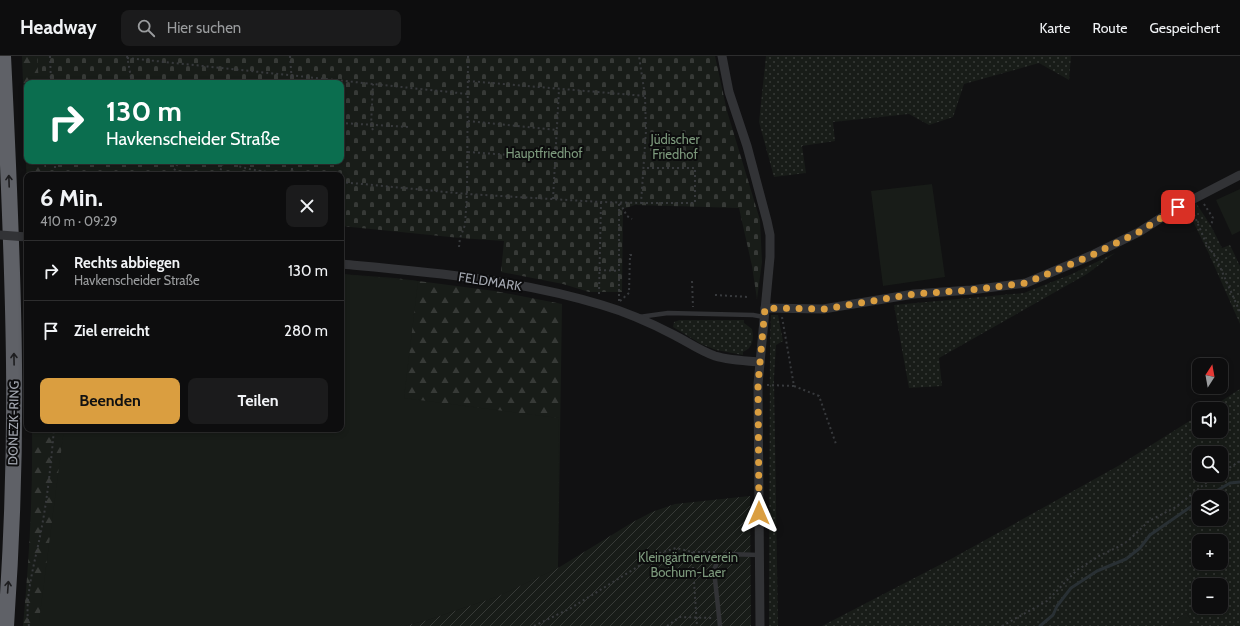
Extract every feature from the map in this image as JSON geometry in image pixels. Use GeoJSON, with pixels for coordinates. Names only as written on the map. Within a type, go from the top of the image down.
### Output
{"type":"FeatureCollection","features":[{"type":"Feature","properties":{"kind":"highway","name":"DONEZK-RING"},"geometry":{"type":"LineString","coordinates":[[3,56],[14,357],[10,548],[6,626]]}},
{"type":"Feature","properties":{"kind":"street"},"geometry":{"type":"LineString","coordinates":[[722,56],[729,92],[747,146],[768,228],[770,257],[758,384],[760,626]]}},
{"type":"Feature","properties":{"kind":"street"},"geometry":{"type":"LineString","coordinates":[[764,312],[780,308],[824,309],[914,294],[971,290],[1026,283],[1090,256],[1139,232],[1188,202],[1240,175]]}},
{"type":"Feature","properties":{"kind":"street"},"geometry":{"type":"LineString","coordinates":[[0,235],[24,237]]}},
{"type":"Feature","properties":{"kind":"street","name":"FELDMARK"},"geometry":{"type":"LineString","coordinates":[[344,264],[439,273],[493,280],[546,290],[598,304],[615,305],[636,317],[716,356],[760,362]]}},
{"type":"Feature","properties":{"kind":"lane","name":"FELDMARK"},"geometry":{"type":"LineString","coordinates":[[636,317],[668,313],[753,315],[764,312]]}},
{"type":"Feature","properties":{"kind":"lane"},"geometry":{"type":"LineString","coordinates":[[720,626],[714,570],[718,560],[721,556],[727,554],[759,555]]}},
{"type":"Feature","properties":{"kind":"path"},"geometry":{"type":"LineString","coordinates":[[50,56],[52,80]]}},
{"type":"Feature","properties":{"kind":"path"},"geometry":{"type":"LineString","coordinates":[[290,56],[292,80]]}},
{"type":"Feature","properties":{"kind":"path"},"geometry":{"type":"LineString","coordinates":[[459,247],[464,225],[467,194],[468,56]]}},
{"type":"Feature","properties":{"kind":"path"},"geometry":{"type":"LineString","coordinates":[[639,56],[645,96],[646,131],[642,203]]}},
{"type":"Feature","properties":{"kind":"path"},"geometry":{"type":"LineString","coordinates":[[131,80],[127,57],[332,80]]}},
{"type":"Feature","properties":{"kind":"path"},"geometry":{"type":"LineString","coordinates":[[344,81],[468,94]]}},
{"type":"Feature","properties":{"kind":"path"},"geometry":{"type":"LineString","coordinates":[[468,81],[645,96]]}},
{"type":"Feature","properties":{"kind":"path"},"geometry":{"type":"LineString","coordinates":[[373,84],[371,126],[373,130]]}},
{"type":"Feature","properties":{"kind":"path"},"geometry":{"type":"LineString","coordinates":[[553,199],[559,89]]}},
{"type":"Feature","properties":{"kind":"path"},"geometry":{"type":"LineString","coordinates":[[468,121],[557,130]]}},
{"type":"Feature","properties":{"kind":"path"},"geometry":{"type":"LineString","coordinates":[[344,124],[409,127]]}},
{"type":"Feature","properties":{"kind":"path"},"geometry":{"type":"LineString","coordinates":[[468,152],[555,158]]}},
{"type":"Feature","properties":{"kind":"path"},"geometry":{"type":"LineString","coordinates":[[230,164],[264,172]]}},
{"type":"Feature","properties":{"kind":"path"},"geometry":{"type":"LineString","coordinates":[[344,182],[467,194],[601,202],[695,203],[695,168],[645,168]]}},
{"type":"Feature","properties":{"kind":"path"},"geometry":{"type":"LineString","coordinates":[[1201,195],[1214,218],[1211,226]]}},
{"type":"Feature","properties":{"kind":"path"},"geometry":{"type":"LineString","coordinates":[[598,304],[601,202]]}},
{"type":"Feature","properties":{"kind":"path"},"geometry":{"type":"LineString","coordinates":[[619,202],[628,216],[632,219]]}},
{"type":"Feature","properties":{"kind":"path"},"geometry":{"type":"LineString","coordinates":[[615,305],[619,270],[619,202]]}},
{"type":"Feature","properties":{"kind":"path"},"geometry":{"type":"LineString","coordinates":[[1188,202],[1206,244],[1216,258],[1240,312]]}},
{"type":"Feature","properties":{"kind":"path"},"geometry":{"type":"LineString","coordinates":[[615,305],[629,293],[630,255],[632,255]]}},
{"type":"Feature","properties":{"kind":"path"},"geometry":{"type":"LineString","coordinates":[[599,270],[619,270]]}},
{"type":"Feature","properties":{"kind":"path"},"geometry":{"type":"LineString","coordinates":[[692,281],[693,307]]}},
{"type":"Feature","properties":{"kind":"path"},"geometry":{"type":"LineString","coordinates":[[715,295],[749,297]]}},
{"type":"Feature","properties":{"kind":"path"},"geometry":{"type":"LineString","coordinates":[[780,308],[794,386]]}},
{"type":"Feature","properties":{"kind":"path"},"geometry":{"type":"LineString","coordinates":[[758,384],[794,386],[819,396],[836,444]]}},
{"type":"Feature","properties":{"kind":"path"},"geometry":{"type":"LineString","coordinates":[[29,626],[27,613],[28,595],[44,514],[52,461],[54,432]]}},
{"type":"Feature","properties":{"kind":"path"},"geometry":{"type":"LineString","coordinates":[[1228,469],[1240,461]]}},
{"type":"Feature","properties":{"kind":"path"},"geometry":{"type":"LineString","coordinates":[[1002,626],[1047,601],[1077,570],[1099,556],[1128,541],[1149,521],[1176,507],[1206,482]]}},
{"type":"Feature","properties":{"kind":"path"},"geometry":{"type":"LineString","coordinates":[[534,626],[572,608],[660,553],[676,548],[692,552],[715,552],[727,554]]}},
{"type":"Feature","properties":{"kind":"path"},"geometry":{"type":"LineString","coordinates":[[692,552],[697,626]]}},
{"type":"Feature","properties":{"kind":"path"},"geometry":{"type":"LineString","coordinates":[[667,626],[680,617],[719,618]]}},
{"type":"Feature","properties":{"kind":"green space"},"geometry":{"type":"Polygon","coordinates":[[[22,56],[68,56],[69,80],[24,80],[24,110],[22,56]]]}},
{"type":"Feature","properties":{"kind":"green space","name":"Hauptfriedhof"},"geometry":{"type":"Polygon","coordinates":[[[37,56],[715,56],[727,111],[760,220],[762,262],[757,299],[752,266],[739,208],[635,205],[623,209],[622,292],[589,292],[563,284],[501,272],[504,241],[344,226],[344,172],[45,172],[44,164],[344,164],[344,80],[39,80],[37,56]]]}},
{"type":"Feature","properties":{"kind":"green space"},"geometry":{"type":"Polygon","coordinates":[[[766,56],[1071,56],[1069,80],[1039,63],[964,84],[953,117],[929,125],[909,114],[833,122],[835,141],[802,146],[806,173],[774,177],[759,122],[766,56]]]}},
{"type":"Feature","properties":{"kind":"green space"},"geometry":{"type":"Polygon","coordinates":[[[26,164],[73,164],[74,172],[26,172],[26,164]]]}},
{"type":"Feature","properties":{"kind":"green space"},"geometry":{"type":"Polygon","coordinates":[[[932,184],[945,277],[883,286],[871,191],[932,184]]]}},
{"type":"Feature","properties":{"kind":"green space"},"geometry":{"type":"Polygon","coordinates":[[[1240,189],[1240,231],[1232,235],[1216,200],[1240,189]]]}},
{"type":"Feature","properties":{"kind":"green space"},"geometry":{"type":"Polygon","coordinates":[[[1196,203],[1211,226],[1222,248],[1230,245],[1240,266],[1240,324],[1188,211],[1196,203]]]}},
{"type":"Feature","properties":{"kind":"green space"},"geometry":{"type":"Polygon","coordinates":[[[1115,253],[1087,274],[939,358],[942,386],[909,388],[894,305],[1024,293],[1072,274],[1115,253]]]}},
{"type":"Feature","properties":{"kind":"green space"},"geometry":{"type":"Polygon","coordinates":[[[344,274],[395,278],[495,291],[562,304],[558,568],[499,596],[404,626],[23,626],[32,478],[32,432],[344,432],[344,274]]]}},
{"type":"Feature","properties":{"kind":"green space"},"geometry":{"type":"Polygon","coordinates":[[[344,274],[418,281],[404,398],[559,418],[558,568],[499,596],[428,620],[404,626],[44,626],[39,621],[64,432],[344,432],[344,274]]]}},
{"type":"Feature","properties":{"kind":"green space"},"geometry":{"type":"Polygon","coordinates":[[[771,315],[778,315],[783,341],[776,345],[774,378],[778,626],[769,626],[771,315]]]}},
{"type":"Feature","properties":{"kind":"green space"},"geometry":{"type":"Polygon","coordinates":[[[680,320],[744,320],[744,323],[752,329],[753,336],[751,346],[743,352],[743,355],[716,350],[701,344],[673,327],[674,322],[680,320]]]}},
{"type":"Feature","properties":{"kind":"green space"},"geometry":{"type":"Polygon","coordinates":[[[1240,389],[1240,626],[1195,626],[1186,613],[1168,626],[822,626],[951,559],[1118,466],[1192,419],[1192,438],[1228,438],[1228,402],[1220,402],[1240,389]]]}},
{"type":"Feature","properties":{"kind":"green space","name":"Kleingärtnerverein Bochum-Laer"},"geometry":{"type":"Polygon","coordinates":[[[750,496],[751,626],[404,626],[428,620],[499,596],[558,568],[652,512],[675,504],[750,496]]]}},
{"type":"Feature","properties":{"kind":"green space"},"geometry":{"type":"Polygon","coordinates":[[[1186,613],[1195,626],[1168,626],[1186,613]]]}},
{"type":"Feature","properties":{"kind":"waterway"},"geometry":{"type":"LineString","coordinates":[[1218,490],[1230,483],[1240,482]]}},
{"type":"Feature","properties":{"kind":"waterway"},"geometry":{"type":"LineString","coordinates":[[1040,626],[1053,615],[1057,606],[1071,588],[1097,571],[1126,559],[1140,548],[1150,535],[1192,506]]}},
{"type":"Feature","properties":{"kind":"route"},"geometry":{"type":"LineString","coordinates":[[759,513],[758,384],[765,308],[824,309],[914,294],[971,290],[1026,283],[1090,256],[1139,232],[1178,207]]}},
{"type":"Feature","properties":{"kind":"park label","name":"Jüdischer Friedhof"},"geometry":{"type":"Point","coordinates":[675,146]}}]}
